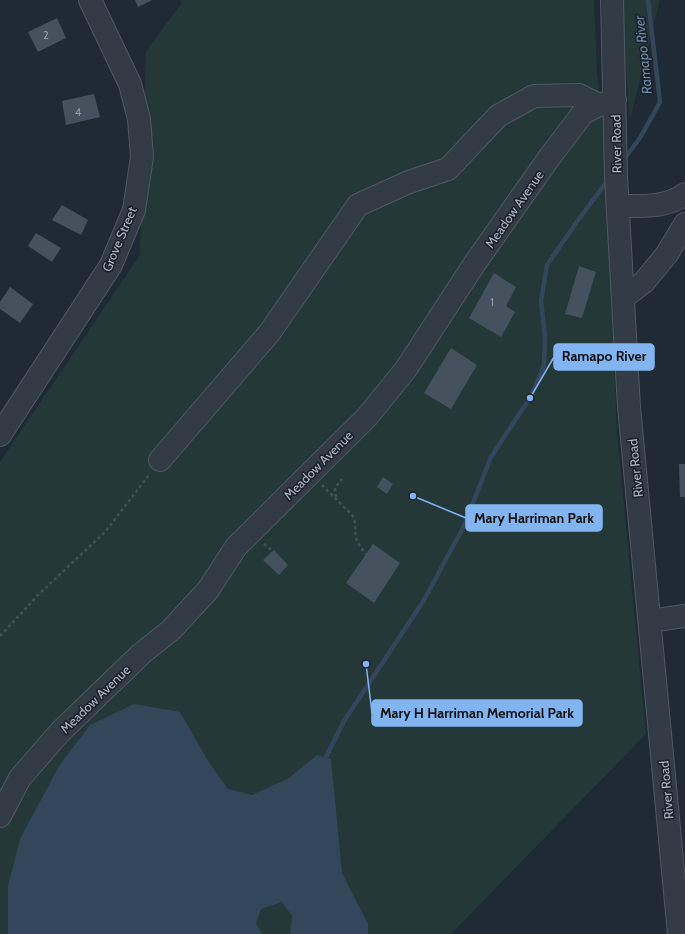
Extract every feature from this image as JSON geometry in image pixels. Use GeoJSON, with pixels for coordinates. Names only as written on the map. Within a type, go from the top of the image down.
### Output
{"type":"FeatureCollection","features":[{"type":"Feature","properties":{"kind":"street","name":"Grove Street"},"geometry":{"type":"LineString","coordinates":[[0,435],[111,265],[134,210],[142,156],[140,118],[130,84],[90,0]]}},
{"type":"Feature","properties":{"kind":"street","name":"River Road"},"geometry":{"type":"LineString","coordinates":[[612,0],[609,108],[616,176],[629,407],[679,934]]}},
{"type":"Feature","properties":{"kind":"street"},"geometry":{"type":"LineString","coordinates":[[160,460],[270,332],[358,205],[409,182],[448,169],[498,116],[534,96],[580,95],[609,108]]}},
{"type":"Feature","properties":{"kind":"street","name":"Meadow Avenue"},"geometry":{"type":"LineString","coordinates":[[0,816],[20,778],[60,732],[141,654],[171,630],[208,590],[222,566],[236,547],[367,417],[406,369],[476,263],[549,158],[584,113],[609,108]]}},
{"type":"Feature","properties":{"kind":"street"},"geometry":{"type":"LineString","coordinates":[[618,206],[639,206],[669,203],[685,194]]}},
{"type":"Feature","properties":{"kind":"street"},"geometry":{"type":"LineString","coordinates":[[623,298],[644,282],[667,254],[685,224]]}},
{"type":"Feature","properties":{"kind":"street"},"geometry":{"type":"LineString","coordinates":[[650,621],[685,616]]}},
{"type":"Feature","properties":{"kind":"path"},"geometry":{"type":"LineString","coordinates":[[0,636],[40,593],[105,532],[160,460]]}},
{"type":"Feature","properties":{"kind":"path"},"geometry":{"type":"LineString","coordinates":[[336,499],[334,493],[335,488],[342,479]]}},
{"type":"Feature","properties":{"kind":"path"},"geometry":{"type":"LineString","coordinates":[[321,483],[352,515],[355,520],[356,538],[360,547],[366,554]]}},
{"type":"Feature","properties":{"kind":"path"},"geometry":{"type":"LineString","coordinates":[[262,542],[273,551]]}},
{"type":"Feature","properties":{"kind":"green space"},"geometry":{"type":"Polygon","coordinates":[[[180,0],[594,0],[597,73],[605,137],[617,433],[646,734],[451,934],[0,934],[0,462],[140,255],[146,51],[181,4],[180,0]]]}},
{"type":"Feature","properties":{"kind":"green space"},"geometry":{"type":"Polygon","coordinates":[[[620,0],[660,0],[630,119],[620,0]]]}},
{"type":"Feature","properties":{"kind":"water"},"geometry":{"type":"Polygon","coordinates":[[[134,704],[180,712],[208,761],[228,789],[252,795],[289,778],[317,755],[331,759],[342,873],[368,924],[368,934],[290,934],[292,916],[282,902],[261,909],[256,924],[263,934],[8,934],[8,886],[20,839],[59,766],[90,725],[134,704]]]}},
{"type":"Feature","properties":{"kind":"building"},"geometry":{"type":"Polygon","coordinates":[[[135,0],[152,0],[138,7],[135,0]]]}},
{"type":"Feature","properties":{"kind":"building"},"geometry":{"type":"Polygon","coordinates":[[[57,18],[66,38],[38,52],[28,32],[57,18]]]}},
{"type":"Feature","properties":{"kind":"building"},"geometry":{"type":"Polygon","coordinates":[[[94,94],[100,117],[66,125],[62,101],[94,94]]]}},
{"type":"Feature","properties":{"kind":"building"},"geometry":{"type":"Polygon","coordinates":[[[62,205],[88,220],[81,235],[52,220],[62,205]]]}},
{"type":"Feature","properties":{"kind":"building"},"geometry":{"type":"Polygon","coordinates":[[[36,233],[61,248],[52,262],[28,246],[36,233]]]}},
{"type":"Feature","properties":{"kind":"building"},"geometry":{"type":"Polygon","coordinates":[[[579,266],[596,272],[582,318],[565,314],[579,266]]]}},
{"type":"Feature","properties":{"kind":"building"},"geometry":{"type":"Polygon","coordinates":[[[494,273],[516,287],[506,306],[515,312],[501,337],[469,318],[494,273]]]}},
{"type":"Feature","properties":{"kind":"building"},"geometry":{"type":"Polygon","coordinates":[[[10,287],[33,304],[20,323],[0,309],[0,302],[10,287]]]}},
{"type":"Feature","properties":{"kind":"building"},"geometry":{"type":"Polygon","coordinates":[[[451,348],[477,365],[451,409],[424,393],[451,348]]]}},
{"type":"Feature","properties":{"kind":"building"},"geometry":{"type":"Polygon","coordinates":[[[679,464],[685,464],[685,497],[680,497],[679,464]]]}},
{"type":"Feature","properties":{"kind":"building"},"geometry":{"type":"Polygon","coordinates":[[[383,477],[393,484],[387,494],[377,487],[383,477]]]}},
{"type":"Feature","properties":{"kind":"building"},"geometry":{"type":"Polygon","coordinates":[[[373,544],[400,563],[374,603],[346,583],[373,544]]]}},
{"type":"Feature","properties":{"kind":"building"},"geometry":{"type":"Polygon","coordinates":[[[274,550],[288,565],[279,575],[263,560],[274,550]]]}},
{"type":"Feature","properties":{"kind":"waterway","name":"Ramapo River"},"geometry":{"type":"LineString","coordinates":[[624,159],[640,138],[660,102],[648,0]]}},
{"type":"Feature","properties":{"kind":"waterway","name":"Ramapo River"},"geometry":{"type":"LineString","coordinates":[[326,757],[344,721],[424,600],[464,526],[491,457],[530,398],[544,366],[545,337],[541,301],[547,265],[608,180]]}},
{"type":"Feature","properties":{"kind":"place","name":"Ramapo River"},"geometry":{"type":"Point","coordinates":[530,398]}},
{"type":"Feature","properties":{"kind":"place","name":"Mary Harriman Park"},"geometry":{"type":"Point","coordinates":[413,496]}},
{"type":"Feature","properties":{"kind":"place","name":"Mary H Harriman Memorial Park"},"geometry":{"type":"Point","coordinates":[366,664]}}]}
